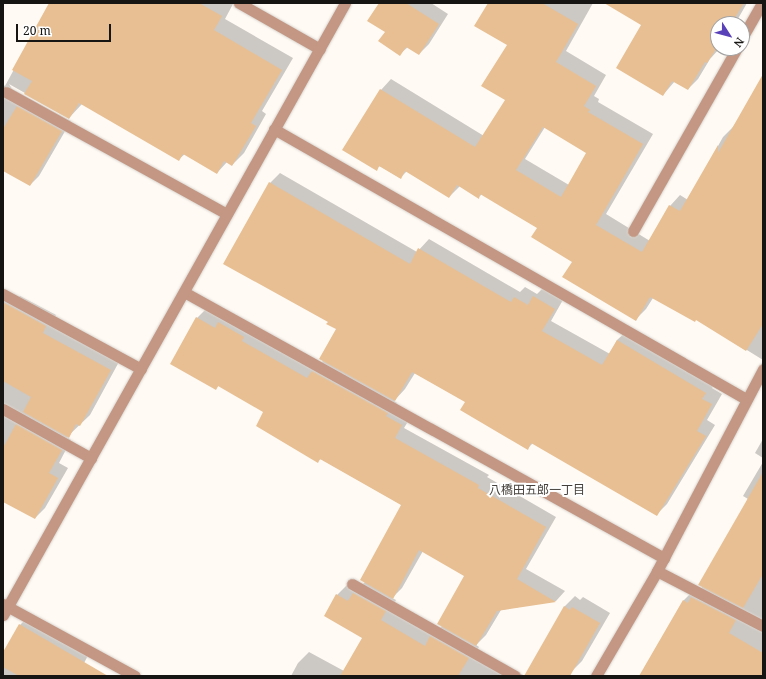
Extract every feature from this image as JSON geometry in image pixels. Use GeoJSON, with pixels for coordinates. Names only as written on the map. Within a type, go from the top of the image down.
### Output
{"type":"FeatureCollection","features":[{"type":"Feature","properties":{"kind":"street"},"geometry":{"type":"LineString","coordinates":[[239,3],[320,49]]}},
{"type":"Feature","properties":{"kind":"street"},"geometry":{"type":"LineString","coordinates":[[135,676],[5,608],[91,458],[345,3]]}},
{"type":"Feature","properties":{"kind":"street"},"geometry":{"type":"LineString","coordinates":[[750,24],[762,3]]}},
{"type":"Feature","properties":{"kind":"street"},"geometry":{"type":"LineString","coordinates":[[633,231],[731,56]]}},
{"type":"Feature","properties":{"kind":"street"},"geometry":{"type":"LineString","coordinates":[[6,92],[227,214]]}},
{"type":"Feature","properties":{"kind":"street"},"geometry":{"type":"LineString","coordinates":[[274,129],[746,399]]}},
{"type":"Feature","properties":{"kind":"street"},"geometry":{"type":"LineString","coordinates":[[184,292],[664,558]]}},
{"type":"Feature","properties":{"kind":"street"},"geometry":{"type":"LineString","coordinates":[[3,294],[141,369]]}},
{"type":"Feature","properties":{"kind":"street"},"geometry":{"type":"LineString","coordinates":[[596,676],[657,571],[763,369]]}},
{"type":"Feature","properties":{"kind":"street"},"geometry":{"type":"LineString","coordinates":[[3,408],[91,458]]}},
{"type":"Feature","properties":{"kind":"street"},"geometry":{"type":"LineString","coordinates":[[657,571],[763,626]]}},
{"type":"Feature","properties":{"kind":"street"},"geometry":{"type":"LineString","coordinates":[[352,584],[515,676]]}},
{"type":"Feature","properties":{"kind":"building"},"geometry":{"type":"Polygon","coordinates":[[[49,3],[199,3],[222,16],[214,30],[282,70],[251,123],[256,126],[232,166],[224,161],[217,174],[183,154],[179,161],[79,103],[69,119],[24,94],[32,81],[12,70],[49,3]]]}},
{"type":"Feature","properties":{"kind":"building"},"geometry":{"type":"Polygon","coordinates":[[[379,3],[406,3],[439,24],[419,55],[406,47],[400,56],[378,41],[385,32],[367,21],[379,3]]]}},
{"type":"Feature","properties":{"kind":"building"},"geometry":{"type":"Polygon","coordinates":[[[488,3],[542,3],[578,24],[556,62],[596,86],[584,106],[590,110],[588,112],[643,144],[596,225],[642,252],[669,205],[680,211],[718,145],[718,153],[763,74],[763,324],[746,351],[696,320],[695,322],[650,297],[636,321],[562,277],[572,262],[531,237],[537,228],[480,194],[479,199],[457,185],[449,198],[405,171],[401,179],[379,166],[377,171],[342,150],[380,89],[475,147],[505,100],[481,86],[507,45],[474,26],[488,3]],[[543,127],[516,170],[561,197],[586,153],[543,127]]]}},
{"type":"Feature","properties":{"kind":"building"},"geometry":{"type":"Polygon","coordinates":[[[604,3],[744,3],[736,16],[710,16],[710,56],[712,56],[707,63],[705,62],[688,90],[672,81],[663,96],[616,68],[641,25],[604,3]]]}},
{"type":"Feature","properties":{"kind":"building"},"geometry":{"type":"Polygon","coordinates":[[[17,106],[62,131],[30,186],[3,171],[3,129],[17,106]]]}},
{"type":"Feature","properties":{"kind":"building"},"geometry":{"type":"Polygon","coordinates":[[[269,182],[410,264],[418,248],[511,302],[514,297],[528,305],[533,296],[555,309],[542,331],[602,365],[617,340],[706,393],[702,399],[712,404],[697,431],[706,436],[657,516],[531,443],[528,450],[460,410],[465,402],[412,372],[395,401],[319,359],[336,329],[326,324],[328,322],[223,264],[269,182]]]}},
{"type":"Feature","properties":{"kind":"building"},"geometry":{"type":"Polygon","coordinates":[[[3,302],[46,326],[43,333],[111,370],[80,426],[76,424],[69,438],[23,412],[31,397],[3,381],[3,302]]]}},
{"type":"Feature","properties":{"kind":"building"},"geometry":{"type":"Polygon","coordinates":[[[196,317],[215,328],[218,322],[244,337],[242,341],[307,378],[312,371],[388,413],[386,416],[402,425],[395,438],[479,485],[478,488],[546,527],[517,579],[556,602],[497,611],[476,646],[437,624],[464,576],[419,550],[393,599],[360,580],[401,505],[320,459],[318,463],[256,426],[263,412],[218,386],[216,390],[170,364],[196,317]]]}},
{"type":"Feature","properties":{"kind":"building"},"geometry":{"type":"Polygon","coordinates":[[[16,424],[62,450],[49,473],[58,478],[35,519],[3,502],[3,448],[16,424]]]}},
{"type":"Feature","properties":{"kind":"building"},"geometry":{"type":"Polygon","coordinates":[[[763,472],[763,574],[743,608],[698,585],[763,472]]]}},
{"type":"Feature","properties":{"kind":"building"},"geometry":{"type":"Polygon","coordinates":[[[353,593],[386,611],[381,620],[425,646],[430,636],[469,658],[458,676],[340,676],[362,638],[324,616],[336,594],[348,601],[353,593]]]}},
{"type":"Feature","properties":{"kind":"building"},"geometry":{"type":"Polygon","coordinates":[[[691,597],[736,620],[729,633],[763,653],[763,676],[639,676],[683,600],[688,603],[691,597]]]}},
{"type":"Feature","properties":{"kind":"building"},"geometry":{"type":"Polygon","coordinates":[[[564,606],[570,610],[572,607],[600,623],[570,676],[524,676],[564,606]]]}},
{"type":"Feature","properties":{"kind":"building"},"geometry":{"type":"Polygon","coordinates":[[[19,624],[108,676],[19,676],[3,667],[3,652],[19,624]]]}},
{"type":"Feature","properties":{"kind":"district","name":"八橋田五郎一丁目"},"geometry":{"type":"Point","coordinates":[537,490]}}]}
